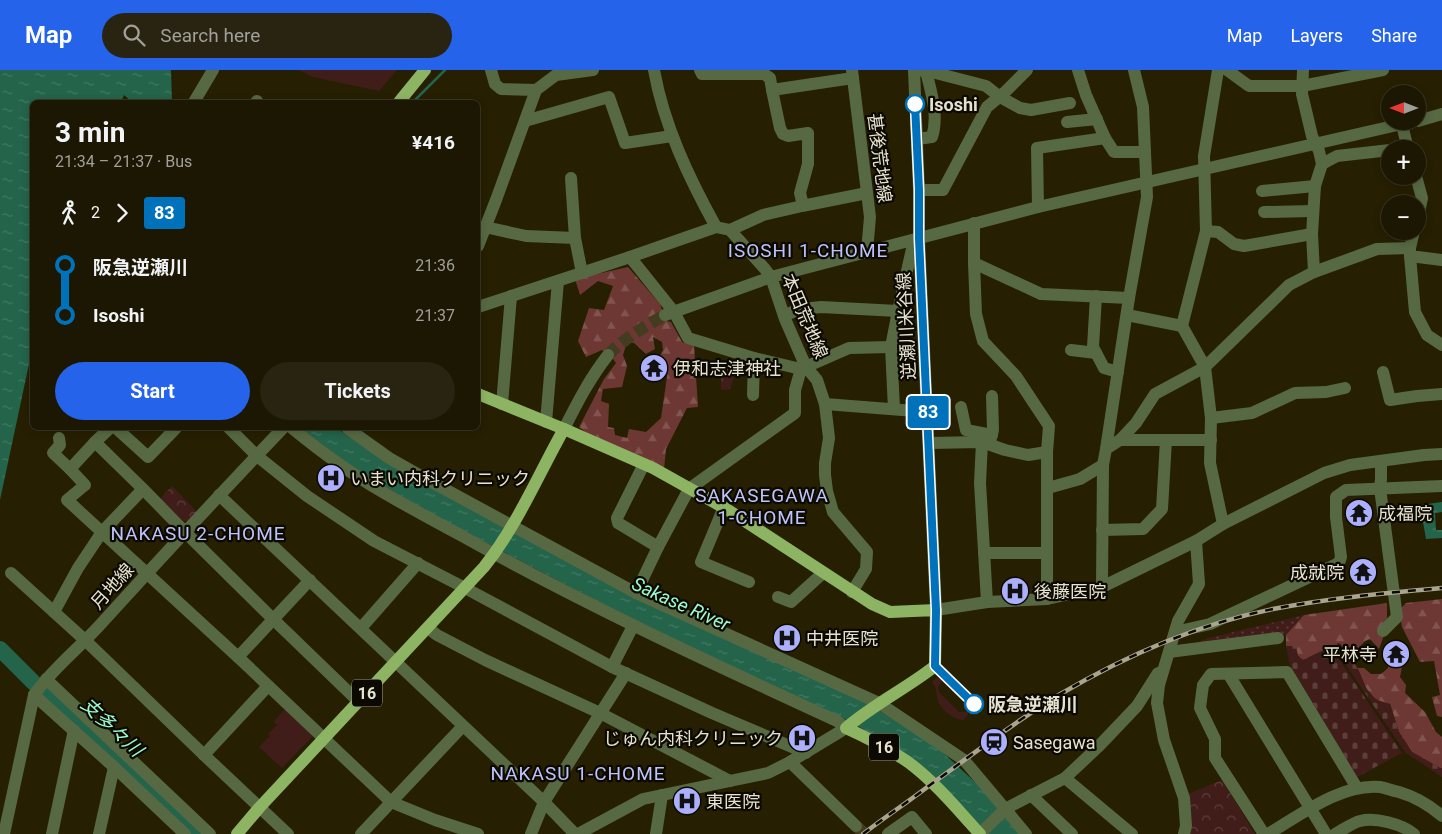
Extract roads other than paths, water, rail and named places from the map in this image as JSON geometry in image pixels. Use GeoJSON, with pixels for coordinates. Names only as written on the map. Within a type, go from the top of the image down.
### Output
{"type":"FeatureCollection","features":[{"type":"Feature","properties":{"kind":"main road"},"geometry":{"type":"LineString","coordinates":[[401,100],[425,70]]}},
{"type":"Feature","properties":{"kind":"main road"},"geometry":{"type":"LineString","coordinates":[[480,395],[644,464],[724,507],[872,604],[890,612],[936,610]]}},
{"type":"Feature","properties":{"kind":"main road","name":"16"},"geometry":{"type":"LineString","coordinates":[[237,834],[465,588],[495,553],[511,528],[564,429]]}},
{"type":"Feature","properties":{"kind":"main road","name":"16"},"geometry":{"type":"LineString","coordinates":[[936,610],[935,666],[849,726],[918,770],[981,833]]}},
{"type":"Feature","properties":{"kind":"street"},"geometry":{"type":"LineString","coordinates":[[195,100],[213,70]]}},
{"type":"Feature","properties":{"kind":"street"},"geometry":{"type":"LineString","coordinates":[[491,70],[495,84],[501,89],[536,90]]}},
{"type":"Feature","properties":{"kind":"street"},"geometry":{"type":"LineString","coordinates":[[480,241],[536,90],[555,72],[593,70]]}},
{"type":"Feature","properties":{"kind":"street"},"geometry":{"type":"LineString","coordinates":[[654,70],[672,136],[694,186],[716,227]]}},
{"type":"Feature","properties":{"kind":"street"},"geometry":{"type":"LineString","coordinates":[[700,70],[702,74],[764,74],[770,78],[780,128],[783,134],[788,136],[808,133],[808,164],[800,193],[803,205]]}},
{"type":"Feature","properties":{"kind":"street"},"geometry":{"type":"LineString","coordinates":[[920,70],[986,86],[1000,97],[1020,108],[1031,110],[1070,103]]}},
{"type":"Feature","properties":{"kind":"street"},"geometry":{"type":"LineString","coordinates":[[917,139],[932,137],[935,110],[920,70]]}},
{"type":"Feature","properties":{"kind":"street","name":"逆瀬川米谷線"},"geometry":{"type":"LineString","coordinates":[[920,70],[917,139],[919,190],[916,239],[928,412],[936,610]]}},
{"type":"Feature","properties":{"kind":"street"},"geometry":{"type":"LineString","coordinates":[[919,190],[943,190],[987,107],[1027,70]]}},
{"type":"Feature","properties":{"kind":"street"},"geometry":{"type":"LineString","coordinates":[[1078,70],[1086,95],[1105,138],[1114,152],[1145,152]]}},
{"type":"Feature","properties":{"kind":"street"},"geometry":{"type":"LineString","coordinates":[[1102,587],[1103,465],[1126,315],[1147,197],[1143,107],[1134,70]]}},
{"type":"Feature","properties":{"kind":"street"},"geometry":{"type":"LineString","coordinates":[[1218,70],[1204,156],[1206,231],[1182,326],[1205,368],[1211,418],[1210,463],[1223,524]]}},
{"type":"Feature","properties":{"kind":"street"},"geometry":{"type":"LineString","coordinates":[[1227,70],[1249,86],[1302,86],[1383,70]]}},
{"type":"Feature","properties":{"kind":"street"},"geometry":{"type":"LineString","coordinates":[[1303,70],[1302,94],[1312,136],[1322,164],[1315,186],[1313,211],[1314,272]]}},
{"type":"Feature","properties":{"kind":"street"},"geometry":{"type":"LineString","coordinates":[[772,90],[852,74]]}},
{"type":"Feature","properties":{"kind":"street","name":"甚後荒地線"},"geometry":{"type":"LineString","coordinates":[[852,74],[870,217],[867,251]]}},
{"type":"Feature","properties":{"kind":"street"},"geometry":{"type":"LineString","coordinates":[[525,121],[609,97],[625,143],[672,136]]}},
{"type":"Feature","properties":{"kind":"street"},"geometry":{"type":"LineString","coordinates":[[1426,118],[1442,114]]}},
{"type":"Feature","properties":{"kind":"street"},"geometry":{"type":"LineString","coordinates":[[1067,122],[1097,119]]}},
{"type":"Feature","properties":{"kind":"street"},"geometry":{"type":"LineString","coordinates":[[669,314],[771,277],[1038,206],[1381,129]]}},
{"type":"Feature","properties":{"kind":"street"},"geometry":{"type":"LineString","coordinates":[[1350,136],[1354,154]]}},
{"type":"Feature","properties":{"kind":"street"},"geometry":{"type":"LineString","coordinates":[[1038,206],[1037,148],[1105,138]]}},
{"type":"Feature","properties":{"kind":"street"},"geometry":{"type":"LineString","coordinates":[[1322,164],[1336,156],[1381,151]]}},
{"type":"Feature","properties":{"kind":"street"},"geometry":{"type":"LineString","coordinates":[[571,178],[575,238],[582,273]]}},
{"type":"Feature","properties":{"kind":"street"},"geometry":{"type":"LineString","coordinates":[[1262,190],[1315,186]]}},
{"type":"Feature","properties":{"kind":"street"},"geometry":{"type":"LineString","coordinates":[[480,306],[716,227],[730,230],[763,215],[803,205],[867,194]]}},
{"type":"Feature","properties":{"kind":"street"},"geometry":{"type":"LineString","coordinates":[[1264,212],[1313,211]]}},
{"type":"Feature","properties":{"kind":"street"},"geometry":{"type":"LineString","coordinates":[[974,223],[976,314],[983,341],[1016,376],[1049,426],[1047,452],[1046,599]]}},
{"type":"Feature","properties":{"kind":"street"},"geometry":{"type":"LineString","coordinates":[[486,227],[526,236],[575,238]]}},
{"type":"Feature","properties":{"kind":"street","name":"本田荒地線"},"geometry":{"type":"LineString","coordinates":[[730,230],[771,277],[803,368],[817,380],[825,404],[829,438],[825,463],[827,491],[833,512],[867,552],[866,569],[852,592]]}},
{"type":"Feature","properties":{"kind":"street"},"geometry":{"type":"LineString","coordinates":[[1206,231],[1218,232],[1234,244],[1244,246],[1312,234]]}},
{"type":"Feature","properties":{"kind":"street"},"geometry":{"type":"LineString","coordinates":[[894,410],[891,347],[916,239]]}},
{"type":"Feature","properties":{"kind":"street"},"geometry":{"type":"LineString","coordinates":[[1412,240],[1410,252],[1415,312],[1428,335],[1442,345]]}},
{"type":"Feature","properties":{"kind":"street"},"geometry":{"type":"LineString","coordinates":[[1106,449],[1120,440],[1136,423],[1154,394],[1205,368],[1289,285],[1314,272],[1377,249],[1410,252],[1442,260]]}},
{"type":"Feature","properties":{"kind":"street"},"geometry":{"type":"LineString","coordinates":[[630,257],[688,338],[754,358],[803,368],[849,348],[891,347]]}},
{"type":"Feature","properties":{"kind":"street"},"geometry":{"type":"LineString","coordinates":[[974,263],[1041,294],[1129,298]]}},
{"type":"Feature","properties":{"kind":"street"},"geometry":{"type":"LineString","coordinates":[[546,422],[558,281]]}},
{"type":"Feature","properties":{"kind":"street"},"geometry":{"type":"LineString","coordinates":[[502,404],[511,296]]}},
{"type":"Feature","properties":{"kind":"street"},"geometry":{"type":"LineString","coordinates":[[1096,296],[1092,347],[1104,368],[1118,372]]}},
{"type":"Feature","properties":{"kind":"street"},"geometry":{"type":"LineString","coordinates":[[784,315],[802,309],[821,307],[898,311]]}},
{"type":"Feature","properties":{"kind":"street"},"geometry":{"type":"LineString","coordinates":[[1126,315],[1182,326]]}},
{"type":"Feature","properties":{"kind":"street"},"geometry":{"type":"LineString","coordinates":[[1071,350],[1096,353]]}},
{"type":"Feature","properties":{"kind":"street"},"geometry":{"type":"LineString","coordinates":[[564,429],[584,389],[608,355]]}},
{"type":"Feature","properties":{"kind":"street"},"geometry":{"type":"LineString","coordinates":[[753,395],[754,358]]}},
{"type":"Feature","properties":{"kind":"street"},"geometry":{"type":"LineString","coordinates":[[636,593],[689,489],[795,413],[795,390],[803,368]]}},
{"type":"Feature","properties":{"kind":"street"},"geometry":{"type":"LineString","coordinates":[[1384,372],[1390,400],[1442,394]]}},
{"type":"Feature","properties":{"kind":"street"},"geometry":{"type":"LineString","coordinates":[[1211,418],[1252,413],[1295,393],[1326,392],[1345,388]]}},
{"type":"Feature","properties":{"kind":"street"},"geometry":{"type":"LineString","coordinates":[[987,602],[980,484],[988,441],[993,430],[992,396]]}},
{"type":"Feature","properties":{"kind":"street"},"geometry":{"type":"LineString","coordinates":[[825,404],[928,412]]}},
{"type":"Feature","properties":{"kind":"street"},"geometry":{"type":"LineString","coordinates":[[961,407],[966,430],[1005,450],[1028,455],[1047,452]]}},
{"type":"Feature","properties":{"kind":"street"},"geometry":{"type":"LineString","coordinates":[[70,469],[108,430]]}},
{"type":"Feature","properties":{"kind":"street"},"geometry":{"type":"LineString","coordinates":[[118,430],[148,457],[174,430]]}},
{"type":"Feature","properties":{"kind":"street"},"geometry":{"type":"LineString","coordinates":[[231,430],[257,456],[307,496],[374,541],[612,667],[712,713],[806,753]]}},
{"type":"Feature","properties":{"kind":"street","name":"月地線"},"geometry":{"type":"LineString","coordinates":[[35,693],[45,680],[86,641],[185,532],[282,430]]}},
{"type":"Feature","properties":{"kind":"street"},"geometry":{"type":"LineString","coordinates":[[295,430],[380,491],[495,553],[633,626],[849,726]]}},
{"type":"Feature","properties":{"kind":"street"},"geometry":{"type":"LineString","coordinates":[[350,430],[390,458],[511,528],[636,593],[877,705],[964,760],[1003,811],[1026,834]]}},
{"type":"Feature","properties":{"kind":"street"},"geometry":{"type":"LineString","coordinates":[[59,438],[60,445],[53,453],[85,484],[67,500],[238,657],[391,802],[435,820],[478,834]]}},
{"type":"Feature","properties":{"kind":"street"},"geometry":{"type":"LineString","coordinates":[[1120,440],[1210,440]]}},
{"type":"Feature","properties":{"kind":"street"},"geometry":{"type":"LineString","coordinates":[[1102,530],[1144,529],[1162,509],[1166,440]]}},
{"type":"Feature","properties":{"kind":"street"},"geometry":{"type":"LineString","coordinates":[[929,443],[988,441]]}},
{"type":"Feature","properties":{"kind":"street"},"geometry":{"type":"LineString","coordinates":[[95,442],[360,702]]}},
{"type":"Feature","properties":{"kind":"street"},"geometry":{"type":"LineString","coordinates":[[936,610],[987,602],[1046,599],[1102,587],[1196,541],[1223,524],[1324,473],[1350,465],[1442,454]]}},
{"type":"Feature","properties":{"kind":"street"},"geometry":{"type":"LineString","coordinates":[[1381,461],[1380,488],[1397,617],[1383,631]]}},
{"type":"Feature","properties":{"kind":"street"},"geometry":{"type":"LineString","coordinates":[[644,464],[617,518],[618,523],[658,548]]}},
{"type":"Feature","properties":{"kind":"street"},"geometry":{"type":"LineString","coordinates":[[1048,488],[1080,478],[1103,465]]}},
{"type":"Feature","properties":{"kind":"street"},"geometry":{"type":"LineString","coordinates":[[1175,632],[1210,624],[1340,563],[1342,557],[1336,517],[1336,497],[1346,490],[1442,486]]}},
{"type":"Feature","properties":{"kind":"street"},"geometry":{"type":"LineString","coordinates":[[54,612],[78,568],[102,532],[144,489]]}},
{"type":"Feature","properties":{"kind":"street"},"geometry":{"type":"LineString","coordinates":[[220,495],[576,834],[643,798],[768,773],[806,753],[849,726]]}},
{"type":"Feature","properties":{"kind":"street"},"geometry":{"type":"LineString","coordinates":[[724,507],[701,562],[749,582]]}},
{"type":"Feature","properties":{"kind":"street"},"geometry":{"type":"LineString","coordinates":[[1184,834],[1186,826],[1184,798],[1164,740],[1157,703],[1159,685],[1178,621],[1200,584],[1196,541]]}},
{"type":"Feature","properties":{"kind":"street"},"geometry":{"type":"LineString","coordinates":[[984,553],[1047,553]]}},
{"type":"Feature","properties":{"kind":"street"},"geometry":{"type":"LineString","coordinates":[[361,628],[418,563]]}},
{"type":"Feature","properties":{"kind":"street"},"geometry":{"type":"LineString","coordinates":[[11,573],[86,641],[288,834]]}},
{"type":"Feature","properties":{"kind":"street"},"geometry":{"type":"LineString","coordinates":[[778,597],[791,602],[823,573]]}},
{"type":"Feature","properties":{"kind":"street"},"geometry":{"type":"LineString","coordinates":[[238,657],[310,580]]}},
{"type":"Feature","properties":{"kind":"street"},"geometry":{"type":"LineString","coordinates":[[612,667],[633,626]]}},
{"type":"Feature","properties":{"kind":"street"},"geometry":{"type":"LineString","coordinates":[[428,628],[437,635],[485,660],[600,714],[730,781]]}},
{"type":"Feature","properties":{"kind":"street"},"geometry":{"type":"LineString","coordinates":[[1169,652],[1278,638]]}},
{"type":"Feature","properties":{"kind":"street"},"geometry":{"type":"LineString","coordinates":[[981,833],[1003,811],[1065,778],[1137,706],[1160,670],[1165,666]]}},
{"type":"Feature","properties":{"kind":"street"},"geometry":{"type":"LineString","coordinates":[[1264,834],[1215,758],[1214,739],[1200,708],[1203,685],[1211,674],[1287,672],[1357,788]]}},
{"type":"Feature","properties":{"kind":"street"},"geometry":{"type":"LineString","coordinates":[[531,834],[544,802],[626,673]]}},
{"type":"Feature","properties":{"kind":"street"},"geometry":{"type":"LineString","coordinates":[[1229,675],[1326,834]]}},
{"type":"Feature","properties":{"kind":"street"},"geometry":{"type":"LineString","coordinates":[[45,680],[210,834]]}},
{"type":"Feature","properties":{"kind":"street"},"geometry":{"type":"LineString","coordinates":[[204,755],[268,686]]}},
{"type":"Feature","properties":{"kind":"street"},"geometry":{"type":"LineString","coordinates":[[35,693],[185,834]]}},
{"type":"Feature","properties":{"kind":"street"},"geometry":{"type":"LineString","coordinates":[[4,834],[35,693]]}},
{"type":"Feature","properties":{"kind":"street"},"geometry":{"type":"LineString","coordinates":[[368,832],[391,802],[464,726]]}},
{"type":"Feature","properties":{"kind":"street"},"geometry":{"type":"LineString","coordinates":[[52,834],[74,730]]}},
{"type":"Feature","properties":{"kind":"street"},"geometry":{"type":"LineString","coordinates":[[790,762],[856,826]]}},
{"type":"Feature","properties":{"kind":"street"},"geometry":{"type":"LineString","coordinates":[[99,834],[114,767]]}},
{"type":"Feature","properties":{"kind":"street"},"geometry":{"type":"LineString","coordinates":[[1065,778],[1132,834]]}},
{"type":"Feature","properties":{"kind":"street"},"geometry":{"type":"LineString","coordinates":[[1268,834],[1332,797],[1357,788],[1380,787],[1407,795],[1428,804],[1442,816]]}},
{"type":"Feature","properties":{"kind":"street"},"geometry":{"type":"LineString","coordinates":[[656,834],[662,795]]}},
{"type":"Feature","properties":{"kind":"street"},"geometry":{"type":"LineString","coordinates":[[1031,795],[1072,834]]}},
{"type":"Feature","properties":{"kind":"street"},"geometry":{"type":"LineString","coordinates":[[888,834],[912,817],[926,834]]}},
{"type":"Feature","properties":{"kind":"street"},"geometry":{"type":"LineString","coordinates":[[1335,834],[1360,821],[1387,821],[1410,830],[1414,834]]}},
{"type":"Feature","properties":{"kind":"water"},"geometry":{"type":"Polygon","coordinates":[[[0,70],[171,70],[172,100],[130,100],[124,95],[122,100],[30,100],[30,359],[0,500],[0,70]]]}},
{"type":"Feature","properties":{"kind":"water"},"geometry":{"type":"Polygon","coordinates":[[[304,430],[339,430],[389,464],[866,702],[938,748],[976,783],[1020,834],[985,834],[877,737],[843,718],[699,655],[428,512],[349,465],[304,430]]]}},
{"type":"Feature","properties":{"kind":"water"},"geometry":{"type":"Polygon","coordinates":[[[1442,502],[1442,512],[1435,513],[1436,530],[1442,530],[1442,538],[1426,539],[1420,505],[1442,502]]]}},
{"type":"Feature","properties":{"kind":"waterway"},"geometry":{"type":"LineString","coordinates":[[415,100],[445,70]]}},
{"type":"Feature","properties":{"kind":"waterway","name":"支多々川"},"geometry":{"type":"LineString","coordinates":[[0,649],[196,834]]}},
{"type":"Feature","properties":{"kind":"tunnel"},"geometry":{"type":"LineString","coordinates":[[608,355],[642,328],[665,315]]}},
{"type":"Feature","properties":{"kind":"tunnel"},"geometry":{"type":"LineString","coordinates":[[856,826],[865,834]]}},
{"type":"Feature","properties":{"kind":"railway"},"geometry":{"type":"LineString","coordinates":[[863,834],[1041,706],[1082,682],[1135,655],[1189,633],[1245,615],[1336,599],[1442,588]]}},
{"type":"Feature","properties":{"kind":"place","name":"Isoshi"},"geometry":{"type":"Point","coordinates":[915,104]}},
{"type":"Feature","properties":{"kind":"place","name":"伊和志津神社"},"geometry":{"type":"Point","coordinates":[654,368]}},
{"type":"Feature","properties":{"kind":"place","name":"いまい内科クリニック"},"geometry":{"type":"Point","coordinates":[331,478]}},
{"type":"Feature","properties":{"kind":"place","name":"成福院"},"geometry":{"type":"Point","coordinates":[1359,513]}},
{"type":"Feature","properties":{"kind":"place","name":"成就院"},"geometry":{"type":"Point","coordinates":[1363,572]}},
{"type":"Feature","properties":{"kind":"place","name":"後藤医院"},"geometry":{"type":"Point","coordinates":[1015,591]}},
{"type":"Feature","properties":{"kind":"place","name":"中井医院"},"geometry":{"type":"Point","coordinates":[787,638]}},
{"type":"Feature","properties":{"kind":"place","name":"平林寺"},"geometry":{"type":"Point","coordinates":[1396,654]}},
{"type":"Feature","properties":{"kind":"place","name":"阪急逆瀬川"},"geometry":{"type":"Point","coordinates":[974,704]}},
{"type":"Feature","properties":{"kind":"place","name":"じゅん内科クリニック"},"geometry":{"type":"Point","coordinates":[802,738]}},
{"type":"Feature","properties":{"kind":"place","name":"Sasegawa"},"geometry":{"type":"Point","coordinates":[994,742]}},
{"type":"Feature","properties":{"kind":"place","name":"東医院"},"geometry":{"type":"Point","coordinates":[687,801]}},
{"type":"Feature","properties":{"kind":"district","name":"ISOSHI 1-CHOME"},"geometry":{"type":"Point","coordinates":[808,250]}},
{"type":"Feature","properties":{"kind":"district","name":"SAKASEGAWA 1-CHOME"},"geometry":{"type":"Point","coordinates":[762,506]}},
{"type":"Feature","properties":{"kind":"district","name":"NAKASU 2-CHOME"},"geometry":{"type":"Point","coordinates":[198,533]}},
{"type":"Feature","properties":{"kind":"district","name":"NAKASU 1-CHOME"},"geometry":{"type":"Point","coordinates":[578,773]}},
{"type":"Feature","properties":{"kind":"water label","name":"Sakase River"},"geometry":{"type":"Point","coordinates":[681,604]}}]}
